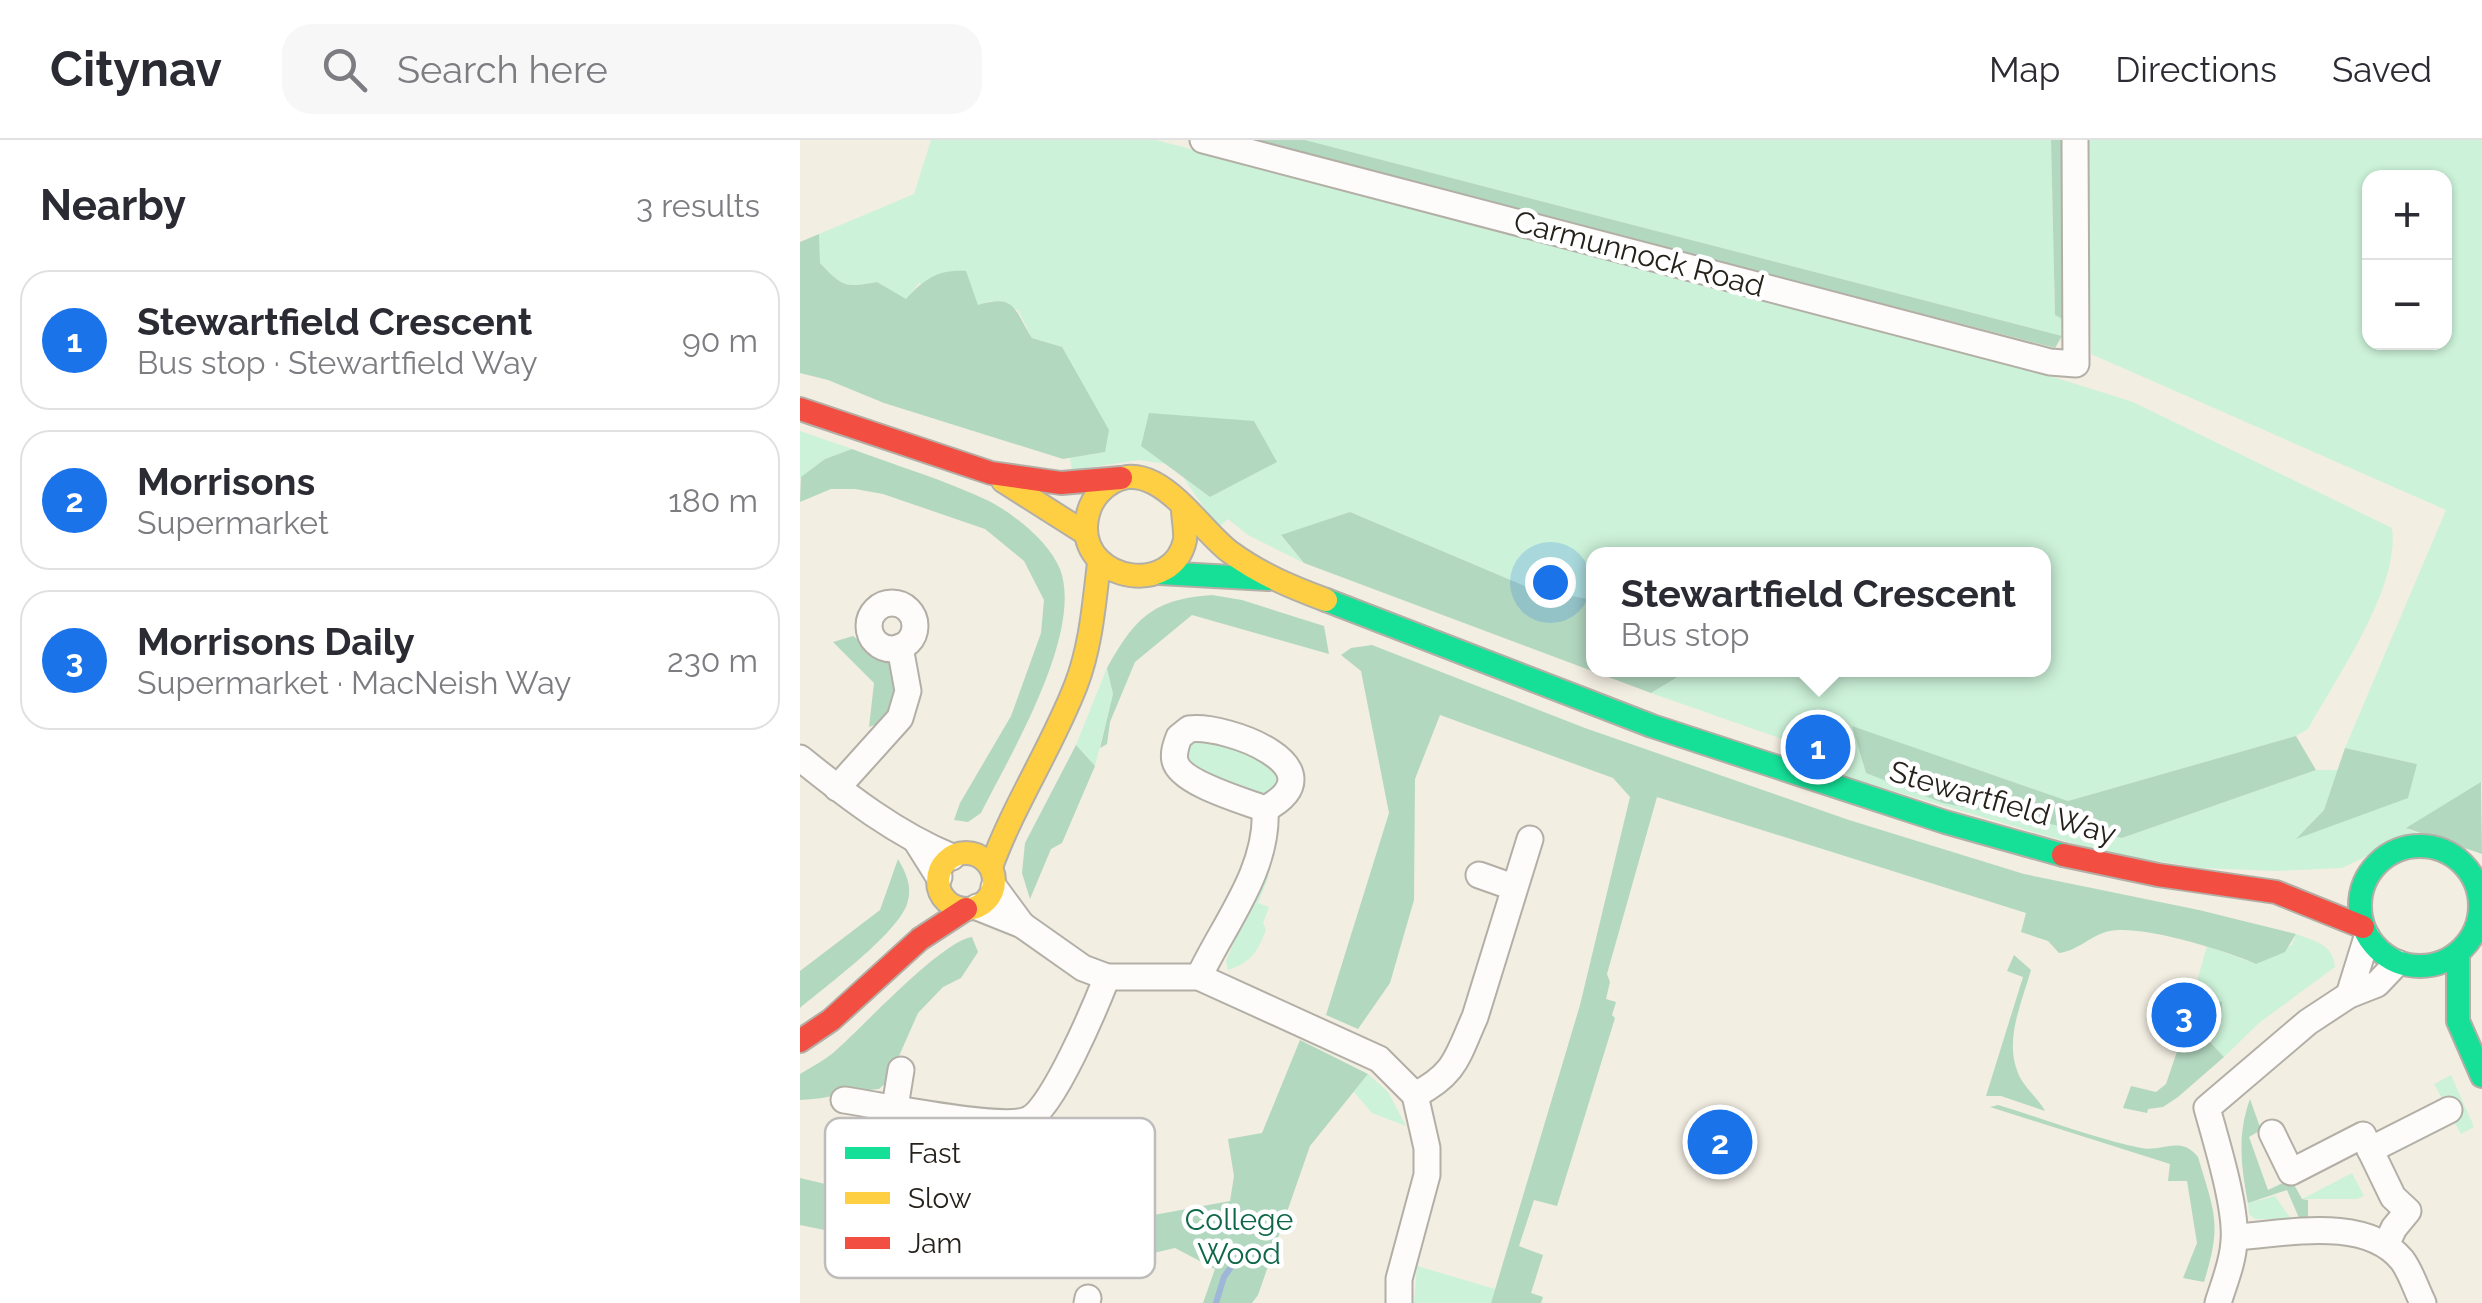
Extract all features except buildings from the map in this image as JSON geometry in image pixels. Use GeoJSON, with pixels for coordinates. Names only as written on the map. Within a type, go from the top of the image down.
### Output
{"type":"FeatureCollection","features":[{"type":"Feature","properties":{"kind":"street","name":"Carmunnock Road"},"geometry":{"type":"LineString","coordinates":[[1203,140],[2050,362],[2076,364],[2074,140]]}},
{"type":"Feature","properties":{"kind":"street"},"geometry":{"type":"LineString","coordinates":[[800,409],[991,473],[1061,483],[1153,480],[1176,496],[1183,508],[1186,538],[1172,564],[1136,589],[1086,655],[1038,768],[967,881],[920,939],[831,1020],[800,1042]]}},
{"type":"Feature","properties":{"kind":"street"},"geometry":{"type":"LineString","coordinates":[[991,473],[1085,534]]}},
{"type":"Feature","properties":{"kind":"street"},"geometry":{"type":"LineString","coordinates":[[1125,478],[1099,492],[1085,518],[1085,534],[1089,550],[1099,563],[1136,589]]}},
{"type":"Feature","properties":{"kind":"street","name":"Stewartfield Way"},"geometry":{"type":"LineString","coordinates":[[1183,508],[1219,544],[1271,579],[1652,726],[1945,822],[2037,850],[2158,875],[2276,892],[2346,884]]}},
{"type":"Feature","properties":{"kind":"street"},"geometry":{"type":"LineString","coordinates":[[1086,655],[1099,563]]}},
{"type":"Feature","properties":{"kind":"street","name":"Stewartfield Way"},"geometry":{"type":"LineString","coordinates":[[1136,589],[1271,579]]}},
{"type":"Feature","properties":{"kind":"street"},"geometry":{"type":"LineString","coordinates":[[837,788],[900,718],[908,692],[900,647]]}},
{"type":"Feature","properties":{"kind":"street"},"geometry":{"type":"LineString","coordinates":[[800,758],[1083,968],[1107,977],[1199,978],[1379,1059],[1415,1095],[1426,1148],[1427,1175],[1399,1279],[1399,1303]]}},
{"type":"Feature","properties":{"kind":"street"},"geometry":{"type":"LineString","coordinates":[[1199,978],[1264,845],[1265,810]]}},
{"type":"Feature","properties":{"kind":"street"},"geometry":{"type":"LineString","coordinates":[[1415,1095],[1442,1081],[1455,1065],[1475,1017],[1530,839]]}},
{"type":"Feature","properties":{"kind":"street"},"geometry":{"type":"LineString","coordinates":[[2458,1021],[2470,944],[2480,913],[2479,885],[2458,859],[2429,846],[2398,850],[2346,884],[2359,905],[2365,932],[2385,956],[2405,965],[2432,966],[2470,944]]}},
{"type":"Feature","properties":{"kind":"street"},"geometry":{"type":"LineString","coordinates":[[1479,875],[1513,887]]}},
{"type":"Feature","properties":{"kind":"street","name":"Stewartfield Way"},"geometry":{"type":"LineString","coordinates":[[2276,892],[2365,932]]}},
{"type":"Feature","properties":{"kind":"street"},"geometry":{"type":"LineString","coordinates":[[2348,995],[2365,932]]}},
{"type":"Feature","properties":{"kind":"street"},"geometry":{"type":"LineString","coordinates":[[2218,1303],[2235,1238],[2207,1108],[2257,1062],[2348,995],[2377,984],[2405,965]]}},
{"type":"Feature","properties":{"kind":"street"},"geometry":{"type":"LineString","coordinates":[[2405,965],[2458,1021],[2482,1076]]}},
{"type":"Feature","properties":{"kind":"street"},"geometry":{"type":"LineString","coordinates":[[1032,1118],[1048,1101],[1107,977]]}},
{"type":"Feature","properties":{"kind":"street"},"geometry":{"type":"LineString","coordinates":[[894,1106],[901,1070]]}},
{"type":"Feature","properties":{"kind":"street"},"geometry":{"type":"LineString","coordinates":[[844,1100],[970,1118]]}},
{"type":"Feature","properties":{"kind":"street"},"geometry":{"type":"LineString","coordinates":[[2370,1150],[2449,1110]]}},
{"type":"Feature","properties":{"kind":"street"},"geometry":{"type":"LineString","coordinates":[[2272,1133],[2292,1172],[2363,1136],[2393,1197],[2408,1212],[2386,1245]]}},
{"type":"Feature","properties":{"kind":"street"},"geometry":{"type":"LineString","coordinates":[[2235,1238],[2319,1232],[2360,1234],[2386,1245],[2404,1262],[2422,1303]]}},
{"type":"Feature","properties":{"kind":"green space"},"geometry":{"type":"Polygon","coordinates":[[[931,140],[1156,140],[2009,363],[2133,402],[2392,528],[2392,552],[2377,604],[2308,729],[2296,736],[2068,801],[1853,727],[1866,773],[2122,838],[2316,770],[2338,770],[2324,810],[2299,836],[2417,764],[2345,748],[2446,510],[2091,354],[2087,140],[2482,140],[2482,782],[2407,829],[2427,836],[2396,842],[2342,868],[2276,871],[2202,868],[2106,853],[1811,767],[1812,758],[1796,744],[1651,693],[1677,677],[2051,677],[2051,547],[1586,547],[1586,599],[1527,587],[1350,512],[1281,536],[1304,563],[1248,535],[1228,519],[1218,528],[1183,477],[1210,497],[1276,462],[1254,421],[1142,446],[1166,464],[1139,460],[1072,470],[1070,458],[1105,452],[1062,347],[1032,338],[1018,310],[991,301],[978,306],[919,283],[906,300],[877,282],[845,284],[820,263],[819,234],[914,194],[931,140]]]}},
{"type":"Feature","properties":{"kind":"green space"},"geometry":{"type":"Polygon","coordinates":[[[1246,140],[1305,140],[2062,336],[2055,348],[1246,140]]]}},
{"type":"Feature","properties":{"kind":"green space"},"geometry":{"type":"Polygon","coordinates":[[[1305,140],[2051,140],[2055,315],[2066,321],[2062,336],[1305,140]]]}},
{"type":"Feature","properties":{"kind":"green space"},"geometry":{"type":"Polygon","coordinates":[[[2051,140],[2067,140],[2066,321],[2055,315],[2051,140]]]}},
{"type":"Feature","properties":{"kind":"green space"},"geometry":{"type":"Polygon","coordinates":[[[819,234],[820,263],[845,284],[877,282],[906,299],[933,277],[966,271],[978,305],[1007,303],[1032,338],[1062,347],[1109,430],[1105,452],[1063,459],[800,373],[800,242],[819,234]]]}},
{"type":"Feature","properties":{"kind":"green space"},"geometry":{"type":"Polygon","coordinates":[[[1149,413],[1254,421],[1277,462],[1210,497],[1141,446],[1149,413]]]}},
{"type":"Feature","properties":{"kind":"green space"},"geometry":{"type":"Polygon","coordinates":[[[800,431],[852,449],[825,459],[800,478],[800,431]]]}},
{"type":"Feature","properties":{"kind":"green space"},"geometry":{"type":"Polygon","coordinates":[[[852,449],[989,501],[1039,539],[1060,569],[1065,595],[1053,659],[1025,727],[981,813],[968,822],[954,820],[1011,716],[1041,633],[1044,600],[1024,561],[985,529],[883,494],[855,489],[831,489],[800,502],[801,477],[825,459],[852,449]]]}},
{"type":"Feature","properties":{"kind":"green space"},"geometry":{"type":"Polygon","coordinates":[[[1350,512],[1527,587],[1586,599],[1586,669],[1304,563],[1281,535],[1350,512]]]}},
{"type":"Feature","properties":{"kind":"green space"},"geometry":{"type":"Polygon","coordinates":[[[1212,595],[1242,600],[1324,626],[1329,654],[1192,615],[1135,662],[1110,722],[1107,744],[1100,748],[1113,694],[1107,668],[1127,636],[1160,607],[1212,595]]]}},
{"type":"Feature","properties":{"kind":"green space"},"geometry":{"type":"Polygon","coordinates":[[[853,636],[887,662],[895,677],[890,719],[869,727],[874,683],[833,642],[853,636]]]}},
{"type":"Feature","properties":{"kind":"green space"},"geometry":{"type":"Polygon","coordinates":[[[1372,645],[1585,728],[1849,820],[2024,874],[2296,934],[2285,952],[2256,964],[2183,940],[2124,930],[2103,933],[2059,953],[2048,941],[2021,932],[2026,913],[1657,797],[1607,974],[1610,982],[1606,999],[1616,1002],[1612,1015],[1615,1018],[1557,1206],[1534,1200],[1519,1246],[1543,1255],[1531,1293],[1543,1297],[1541,1303],[1491,1303],[1580,1005],[1630,797],[1613,778],[1440,715],[1415,779],[1414,900],[1390,983],[1358,1029],[1326,1015],[1389,813],[1361,671],[1341,655],[1351,648],[1372,645]]]}},
{"type":"Feature","properties":{"kind":"green space"},"geometry":{"type":"Polygon","coordinates":[[[1107,668],[1113,694],[1095,766],[1076,745],[1107,668]]]}},
{"type":"Feature","properties":{"kind":"green space"},"geometry":{"type":"Polygon","coordinates":[[[1608,677],[1677,677],[1651,693],[1608,677]]]}},
{"type":"Feature","properties":{"kind":"green space"},"geometry":{"type":"Polygon","coordinates":[[[1852,726],[2068,801],[2296,736],[2316,770],[2122,838],[1943,803],[1866,773],[1852,726]]]}},
{"type":"Feature","properties":{"kind":"green space"},"geometry":{"type":"Polygon","coordinates":[[[1207,736],[1273,765],[1278,772],[1278,788],[1262,797],[1193,769],[1186,761],[1188,743],[1207,736]]]}},
{"type":"Feature","properties":{"kind":"green space"},"geometry":{"type":"Polygon","coordinates":[[[1076,745],[1095,766],[1062,843],[1051,849],[1030,899],[1022,873],[1025,843],[1076,745]]]}},
{"type":"Feature","properties":{"kind":"green space"},"geometry":{"type":"Polygon","coordinates":[[[2345,748],[2417,764],[2408,798],[2296,839],[2324,810],[2345,748]]]}},
{"type":"Feature","properties":{"kind":"green space"},"geometry":{"type":"Polygon","coordinates":[[[2481,782],[2482,854],[2406,828],[2481,782]]]}},
{"type":"Feature","properties":{"kind":"green space"},"geometry":{"type":"Polygon","coordinates":[[[898,859],[909,886],[901,916],[859,959],[800,1008],[800,971],[880,910],[898,859]]]}},
{"type":"Feature","properties":{"kind":"green space"},"geometry":{"type":"Polygon","coordinates":[[[1263,873],[1269,876],[1258,903],[1269,907],[1263,923],[1266,930],[1253,955],[1228,970],[1226,961],[1263,873]]]}},
{"type":"Feature","properties":{"kind":"green space"},"geometry":{"type":"Polygon","coordinates":[[[2296,934],[2327,948],[2335,967],[2259,1023],[2224,1057],[2209,1041],[2221,1020],[2204,997],[2201,1005],[2191,1002],[2207,946],[2256,964],[2292,945],[2296,934]]]}},
{"type":"Feature","properties":{"kind":"green space"},"geometry":{"type":"Polygon","coordinates":[[[972,937],[978,952],[961,978],[943,987],[918,1013],[888,1081],[879,1089],[800,1100],[800,1074],[833,1053],[941,954],[972,937]]]}},
{"type":"Feature","properties":{"kind":"green space"},"geometry":{"type":"Polygon","coordinates":[[[2014,955],[2031,970],[2016,1021],[2014,1060],[2021,1078],[2045,1111],[2001,1096],[1986,1096],[2023,977],[2007,971],[2014,955]]]}},
{"type":"Feature","properties":{"kind":"green space"},"geometry":{"type":"Polygon","coordinates":[[[2203,997],[2222,1002],[2221,1020],[2209,1041],[2224,1057],[2163,1107],[2148,1109],[2147,1113],[2123,1108],[2131,1086],[2156,1092],[2166,1084],[2186,1025],[2194,1027],[2203,997]]]}},
{"type":"Feature","properties":{"kind":"green space","name":"College Wood"},"geometry":{"type":"Polygon","coordinates":[[[1300,1040],[1368,1074],[1310,1146],[1258,1295],[1252,1303],[1203,1303],[1215,1269],[1175,1248],[1155,1253],[1155,1215],[1230,1201],[1234,1176],[1228,1139],[1262,1133],[1300,1040]]]}},
{"type":"Feature","properties":{"kind":"green space"},"geometry":{"type":"Polygon","coordinates":[[[1368,1074],[1388,1092],[1406,1126],[1372,1113],[1354,1092],[1368,1074]]]}},
{"type":"Feature","properties":{"kind":"green space"},"geometry":{"type":"Polygon","coordinates":[[[2451,1075],[2474,1127],[2461,1134],[2434,1084],[2451,1075]]]}},
{"type":"Feature","properties":{"kind":"green space"},"geometry":{"type":"Polygon","coordinates":[[[2250,1099],[2261,1130],[2249,1137],[2268,1190],[2291,1179],[2302,1199],[2308,1200],[2308,1217],[2299,1218],[2287,1190],[2248,1203],[2241,1151],[2250,1099]]]}},
{"type":"Feature","properties":{"kind":"green space"},"geometry":{"type":"Polygon","coordinates":[[[1998,1105],[2123,1144],[2192,1150],[2198,1157],[2214,1219],[2213,1246],[2204,1282],[2183,1278],[2197,1243],[2187,1181],[2168,1181],[2170,1164],[1990,1107],[1998,1105]]]}},
{"type":"Feature","properties":{"kind":"green space"},"geometry":{"type":"Polygon","coordinates":[[[2352,1173],[2364,1196],[2302,1199],[2352,1173]]]}},
{"type":"Feature","properties":{"kind":"green space","name":"College Wood"},"geometry":{"type":"Polygon","coordinates":[[[800,1178],[825,1184],[825,1230],[800,1225],[800,1178]]]}},
{"type":"Feature","properties":{"kind":"green space"},"geometry":{"type":"Polygon","coordinates":[[[2275,1196],[2291,1219],[2255,1219],[2249,1214],[2248,1203],[2275,1196]]]}},
{"type":"Feature","properties":{"kind":"green space"},"geometry":{"type":"Polygon","coordinates":[[[1417,1266],[1495,1289],[1491,1303],[1414,1303],[1417,1266]]]}},
{"type":"Feature","properties":{"kind":"waterway"},"geometry":{"type":"LineString","coordinates":[[1216,1303],[1224,1277],[1236,1260]]}},
{"type":"Feature","properties":{"kind":"traffic: fast"},"geometry":{"type":"LineString","coordinates":[[1160,573],[1268,579]]}},
{"type":"Feature","properties":{"kind":"traffic: fast"},"geometry":{"type":"LineString","coordinates":[[1326,600],[1652,726],[1945,822],[2063,855]]}},
{"type":"Feature","properties":{"kind":"traffic: fast"},"geometry":{"type":"LineString","coordinates":[[2420,846],[2443,850],[2463,863],[2476,883],[2480,906],[2476,929],[2463,949],[2443,962],[2420,966],[2397,962],[2377,949],[2364,929],[2360,906],[2364,883],[2377,863],[2397,850],[2420,846]]}},
{"type":"Feature","properties":{"kind":"traffic: fast"},"geometry":{"type":"LineString","coordinates":[[2458,954],[2458,1021],[2482,1076]]}},
{"type":"Feature","properties":{"kind":"traffic: slow"},"geometry":{"type":"LineString","coordinates":[[1183,509],[1185,540],[1177,558],[1164,569],[1148,575],[1113,570],[1099,560],[1089,545],[1086,521],[1094,500],[1118,479],[1136,477],[1171,494],[1241,560],[1326,600]]}},
{"type":"Feature","properties":{"kind":"traffic: slow"},"geometry":{"type":"LineString","coordinates":[[1003,481],[1085,533]]}},
{"type":"Feature","properties":{"kind":"traffic: slow"},"geometry":{"type":"LineString","coordinates":[[991,867],[1076,685],[1089,640],[1099,563]]}},
{"type":"Feature","properties":{"kind":"traffic: slow"},"geometry":{"type":"LineString","coordinates":[[966,853],[986,861],[994,881],[986,901],[966,909],[946,901],[938,881],[946,861],[966,853]]}},
{"type":"Feature","properties":{"kind":"traffic: jam"},"geometry":{"type":"LineString","coordinates":[[800,409],[991,473],[1061,483],[1121,478]]}},
{"type":"Feature","properties":{"kind":"traffic: jam"},"geometry":{"type":"LineString","coordinates":[[2063,855],[2158,875],[2276,892],[2363,927]]}},
{"type":"Feature","properties":{"kind":"traffic: jam"},"geometry":{"type":"LineString","coordinates":[[800,1041],[831,1020],[920,939],[966,909]]}},
{"type":"Feature","properties":{"kind":"place","name":"Stewartfield Crescent"},"geometry":{"type":"Point","coordinates":[1818,747]}},
{"type":"Feature","properties":{"kind":"place","name":"Morrisons Daily"},"geometry":{"type":"Point","coordinates":[2184,1015]}},
{"type":"Feature","properties":{"kind":"place","name":"Morrisons"},"geometry":{"type":"Point","coordinates":[1720,1142]}}]}
